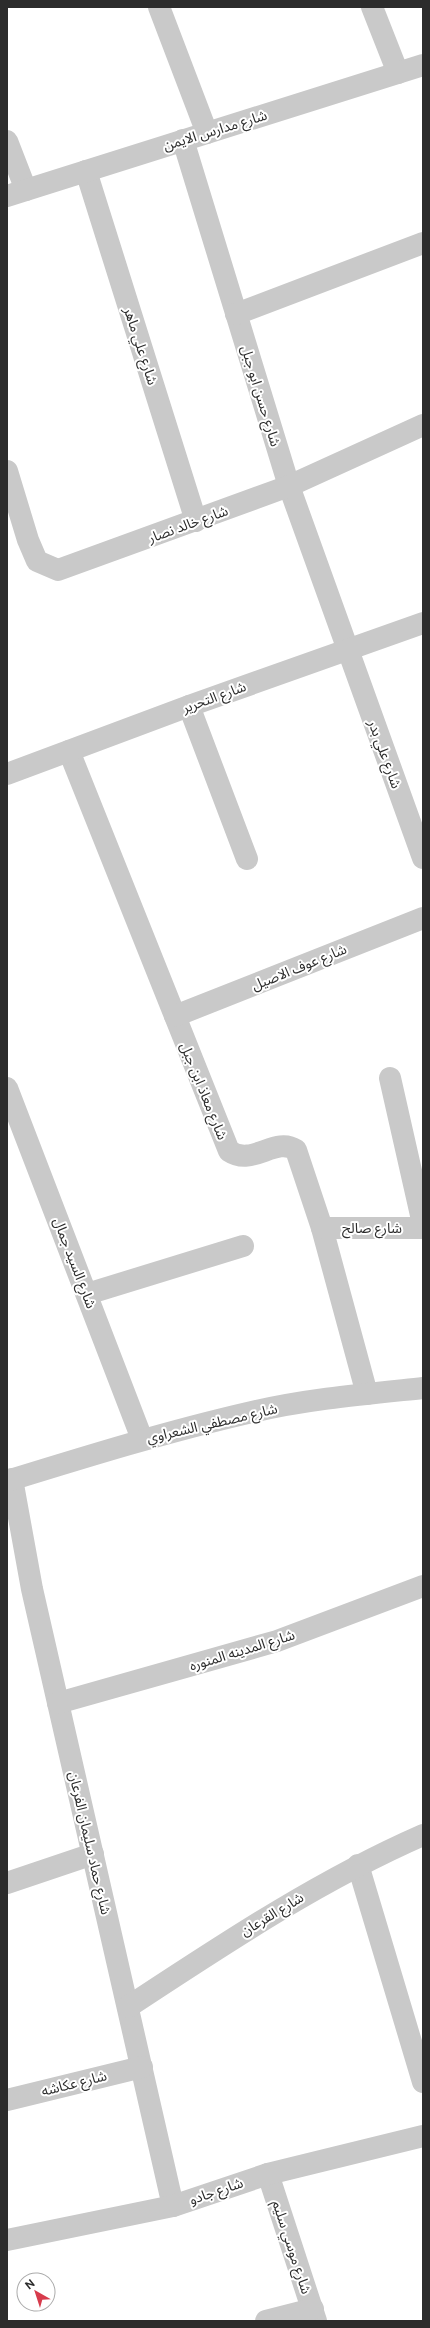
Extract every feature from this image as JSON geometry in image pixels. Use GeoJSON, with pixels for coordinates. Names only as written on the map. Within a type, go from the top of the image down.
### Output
{"type":"FeatureCollection","features":[{"type":"Feature","properties":{"kind":"street"},"geometry":{"type":"LineString","coordinates":[[159,7],[207,133]]}},
{"type":"Feature","properties":{"kind":"street"},"geometry":{"type":"LineString","coordinates":[[372,7],[398,73]]}},
{"type":"Feature","properties":{"kind":"street","name":"شارع مدارس الايمن"},"geometry":{"type":"LineString","coordinates":[[17,193],[423,65]]}},
{"type":"Feature","properties":{"kind":"street","name":"شارع حسن ابو جبل"},"geometry":{"type":"LineString","coordinates":[[182,140],[288,486],[347,650]]}},
{"type":"Feature","properties":{"kind":"street"},"geometry":{"type":"LineString","coordinates":[[7,141],[17,193]]}},
{"type":"Feature","properties":{"kind":"street","name":"شارع علي ماهر"},"geometry":{"type":"LineString","coordinates":[[86,171],[196,521]]}},
{"type":"Feature","properties":{"kind":"street"},"geometry":{"type":"LineString","coordinates":[[236,314],[423,242]]}},
{"type":"Feature","properties":{"kind":"street","name":"شارع خالد نصار"},"geometry":{"type":"LineString","coordinates":[[7,471],[28,540],[37,561],[58,570],[196,521],[288,486],[423,425]]}},
{"type":"Feature","properties":{"kind":"street","name":"شارع التحرير"},"geometry":{"type":"LineString","coordinates":[[7,774],[189,706],[423,623]]}},
{"type":"Feature","properties":{"kind":"street","name":"شارع علي بدر"},"geometry":{"type":"LineString","coordinates":[[347,650],[423,858]]}},
{"type":"Feature","properties":{"kind":"street"},"geometry":{"type":"LineString","coordinates":[[189,706],[247,859]]}},
{"type":"Feature","properties":{"kind":"street","name":"شارع معاذ ابن جبل"},"geometry":{"type":"LineString","coordinates":[[70,751],[229,1151],[237,1157],[248,1156],[282,1146],[290,1146],[296,1150],[322,1228],[367,1394]]}},
{"type":"Feature","properties":{"kind":"street","name":"شارع عوف الاصيل"},"geometry":{"type":"LineString","coordinates":[[175,1016],[423,918]]}},
{"type":"Feature","properties":{"kind":"street"},"geometry":{"type":"LineString","coordinates":[[390,1078],[423,1224]]}},
{"type":"Feature","properties":{"kind":"street","name":"شارع السيد جمال"},"geometry":{"type":"LineString","coordinates":[[7,1088],[142,1439]]}},
{"type":"Feature","properties":{"kind":"street","name":"شارع صالح"},"geometry":{"type":"LineString","coordinates":[[322,1228],[423,1228]]}},
{"type":"Feature","properties":{"kind":"street"},"geometry":{"type":"LineString","coordinates":[[87,1294],[243,1246]]}},
{"type":"Feature","properties":{"kind":"street","name":"شارع مصطفي الشعراوي"},"geometry":{"type":"LineString","coordinates":[[10,1480],[142,1439],[254,1411],[367,1394],[423,1388]]}},
{"type":"Feature","properties":{"kind":"street","name":"شارع حماد سليمان الفرعان"},"geometry":{"type":"LineString","coordinates":[[10,1480],[32,1589],[173,2206]]}},
{"type":"Feature","properties":{"kind":"street","name":"شارع المدينه المنوره"},"geometry":{"type":"LineString","coordinates":[[58,1703],[277,1641],[423,1586]]}},
{"type":"Feature","properties":{"kind":"street","name":"شارع القرعان"},"geometry":{"type":"LineString","coordinates":[[128,2007],[255,1923],[358,1865],[423,1835]]}},
{"type":"Feature","properties":{"kind":"street"},"geometry":{"type":"LineString","coordinates":[[7,1883],[93,1854]]}},
{"type":"Feature","properties":{"kind":"street"},"geometry":{"type":"LineString","coordinates":[[358,1865],[423,2082]]}},
{"type":"Feature","properties":{"kind":"street","name":"شارع عكاشه"},"geometry":{"type":"LineString","coordinates":[[7,2100],[142,2066]]}},
{"type":"Feature","properties":{"kind":"street","name":"شارع جادو"},"geometry":{"type":"LineString","coordinates":[[7,2240],[173,2206],[268,2174],[423,2136]]}},
{"type":"Feature","properties":{"kind":"street","name":"شارع موسي سليم"},"geometry":{"type":"LineString","coordinates":[[268,2174],[315,2315]]}},
{"type":"Feature","properties":{"kind":"street"},"geometry":{"type":"LineString","coordinates":[[266,2321],[315,2315]]}}]}
